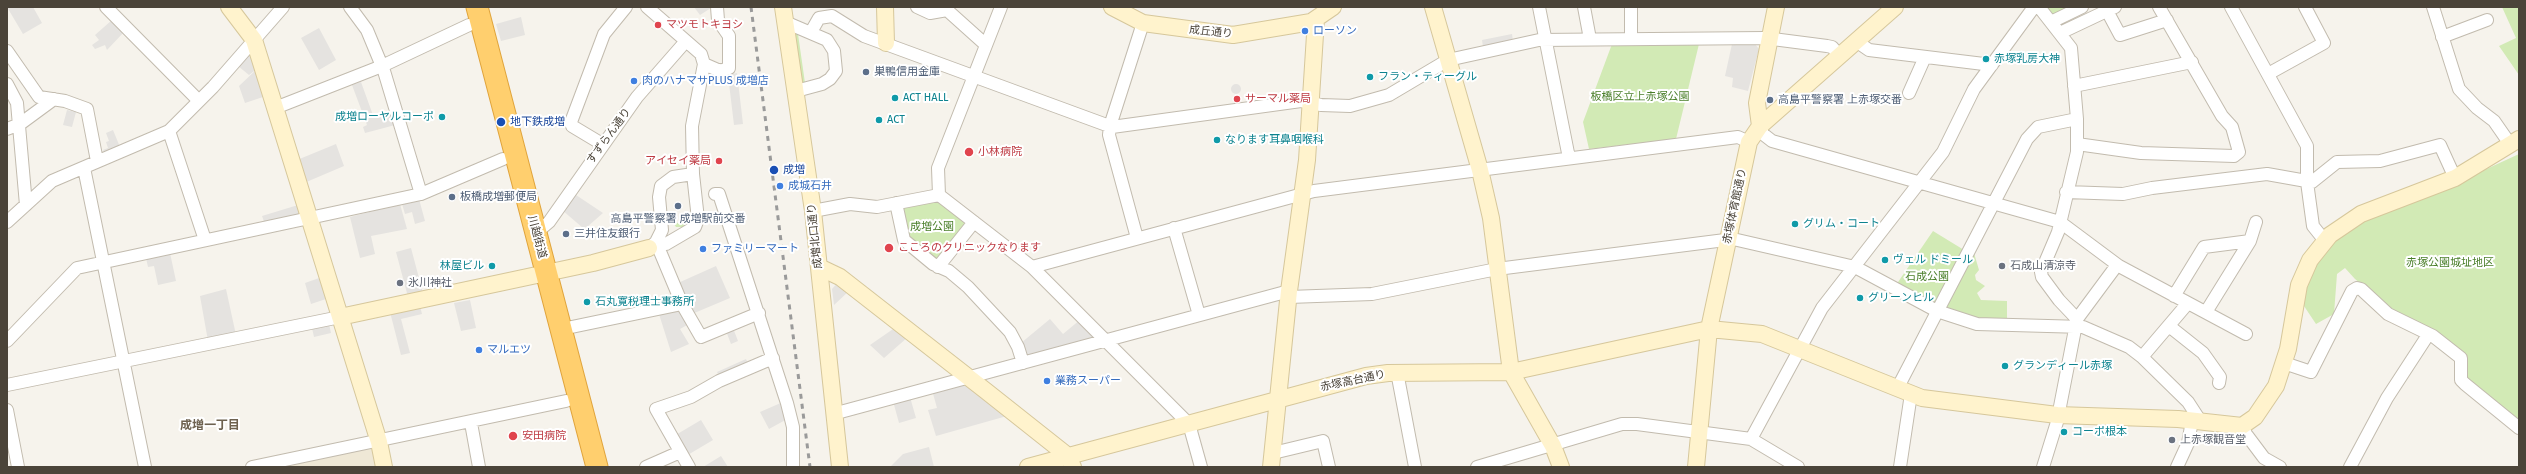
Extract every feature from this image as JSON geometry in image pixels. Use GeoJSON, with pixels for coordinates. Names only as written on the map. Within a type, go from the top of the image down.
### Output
{"type":"FeatureCollection","features":[{"type":"Feature","properties":{"kind":"highway","name":"川越街道"},"geometry":{"type":"LineString","coordinates":[[470,13],[503,159],[540,275],[562,329],[597,467]]}},
{"type":"Feature","properties":{"kind":"highway","name":"川越街道"},"geometry":{"type":"LineString","coordinates":[[470,13],[536,233],[540,275],[566,401],[584,467]]}},
{"type":"Feature","properties":{"kind":"street"},"geometry":{"type":"LineString","coordinates":[[106,7],[199,101]]}},
{"type":"Feature","properties":{"kind":"street"},"geometry":{"type":"LineString","coordinates":[[229,7],[254,40],[379,442],[384,467]]}},
{"type":"Feature","properties":{"kind":"street"},"geometry":{"type":"LineString","coordinates":[[350,7],[367,30],[382,66],[421,194]]}},
{"type":"Feature","properties":{"kind":"street"},"geometry":{"type":"LineString","coordinates":[[602,144],[572,126],[571,122],[604,34],[626,7]]}},
{"type":"Feature","properties":{"kind":"street"},"geometry":{"type":"LineString","coordinates":[[7,385],[540,275],[654,246],[687,233],[695,227],[698,219],[693,174],[692,126],[704,64],[701,54],[647,7]]}},
{"type":"Feature","properties":{"kind":"street"},"geometry":{"type":"LineString","coordinates":[[704,64],[720,71],[729,68],[729,36],[718,20],[716,7]]}},
{"type":"Feature","properties":{"kind":"street"},"geometry":{"type":"LineString","coordinates":[[885,7],[886,43]]}},
{"type":"Feature","properties":{"kind":"street"},"geometry":{"type":"LineString","coordinates":[[917,7],[930,13],[947,10],[986,45]]}},
{"type":"Feature","properties":{"kind":"street"},"geometry":{"type":"LineString","coordinates":[[1001,7],[938,168],[939,194],[1032,267],[1189,424],[1201,467]]}},
{"type":"Feature","properties":{"kind":"street","name":"成丘通り"},"geometry":{"type":"LineString","coordinates":[[1112,7],[1143,23],[1240,35],[1311,22],[1317,13],[1333,7]]}},
{"type":"Feature","properties":{"kind":"street"},"geometry":{"type":"LineString","coordinates":[[1433,7],[1480,170],[1491,218],[1511,372],[1553,446],[1561,467]]}},
{"type":"Feature","properties":{"kind":"street"},"geometry":{"type":"LineString","coordinates":[[1539,7],[1569,158]]}},
{"type":"Feature","properties":{"kind":"street"},"geometry":{"type":"LineString","coordinates":[[1584,7],[1590,40]]}},
{"type":"Feature","properties":{"kind":"street"},"geometry":{"type":"LineString","coordinates":[[1631,7],[1631,39]]}},
{"type":"Feature","properties":{"kind":"street"},"geometry":{"type":"LineString","coordinates":[[1776,7],[1757,102],[1760,126],[1763,134],[1772,142],[2060,222],[2117,265],[2246,334]]}},
{"type":"Feature","properties":{"kind":"street","name":"赤塚体育館通り"},"geometry":{"type":"LineString","coordinates":[[1696,467],[1709,329],[1749,142],[1760,126],[1895,7]]}},
{"type":"Feature","properties":{"kind":"street"},"geometry":{"type":"LineString","coordinates":[[1752,439],[1801,350],[1822,308],[1943,152],[1974,89],[2034,7]]}},
{"type":"Feature","properties":{"kind":"street"},"geometry":{"type":"LineString","coordinates":[[2040,7],[2071,48],[2077,119],[2077,152],[2066,192],[2058,232],[2041,272],[2042,278],[2076,322],[2128,347],[2142,357],[2188,402],[2196,422],[2177,467]]}},
{"type":"Feature","properties":{"kind":"street"},"geometry":{"type":"LineString","coordinates":[[2051,22],[2082,7]]}},
{"type":"Feature","properties":{"kind":"street"},"geometry":{"type":"LineString","coordinates":[[2077,144],[2141,153],[2234,156],[2239,152],[2232,127],[2160,7]]}},
{"type":"Feature","properties":{"kind":"street"},"geometry":{"type":"LineString","coordinates":[[2231,7],[2306,146],[2307,182],[2313,226],[2325,241]]}},
{"type":"Feature","properties":{"kind":"street"},"geometry":{"type":"LineString","coordinates":[[2268,74],[2324,43],[2305,7]]}},
{"type":"Feature","properties":{"kind":"street"},"geometry":{"type":"LineString","coordinates":[[2280,467],[2264,458],[2246,434],[2242,426],[2255,417],[2276,386],[2284,363],[2299,285],[2310,260],[2325,241],[2361,214],[2455,178],[2515,141],[2459,89],[2433,7]]}},
{"type":"Feature","properties":{"kind":"street"},"geometry":{"type":"LineString","coordinates":[[7,222],[52,181],[169,131],[199,101],[281,8]]}},
{"type":"Feature","properties":{"kind":"street"},"geometry":{"type":"LineString","coordinates":[[2060,33],[2109,8],[2120,35],[2167,20]]}},
{"type":"Feature","properties":{"kind":"street"},"geometry":{"type":"LineString","coordinates":[[275,108],[382,66],[470,13]]}},
{"type":"Feature","properties":{"kind":"street"},"geometry":{"type":"LineString","coordinates":[[1317,13],[1307,160],[1301,193],[1289,294],[1272,460],[1323,441],[1329,467]]}},
{"type":"Feature","properties":{"kind":"street"},"geometry":{"type":"LineString","coordinates":[[784,14],[830,43],[834,51],[836,71],[830,79],[822,84],[796,91]]}},
{"type":"Feature","properties":{"kind":"street","name":"成増北口通り"},"geometry":{"type":"LineString","coordinates":[[784,14],[813,210],[833,414],[840,467]]}},
{"type":"Feature","properties":{"kind":"street"},"geometry":{"type":"LineString","coordinates":[[811,32],[819,18],[830,15],[864,36],[1110,126],[1301,101],[1350,106],[1389,95],[1448,60],[1545,40],[1770,39],[1832,47],[1840,56]]}},
{"type":"Feature","properties":{"kind":"street"},"geometry":{"type":"LineString","coordinates":[[2442,37],[2487,20]]}},
{"type":"Feature","properties":{"kind":"street"},"geometry":{"type":"LineString","coordinates":[[1137,238],[1110,135],[1110,126],[1143,23]]}},
{"type":"Feature","properties":{"kind":"street","name":"すずらん通り"},"geometry":{"type":"LineString","coordinates":[[536,233],[549,222],[602,144],[637,97],[686,41]]}},
{"type":"Feature","properties":{"kind":"street"},"geometry":{"type":"LineString","coordinates":[[1856,41],[1869,50],[1992,65]]}},
{"type":"Feature","properties":{"kind":"street"},"geometry":{"type":"LineString","coordinates":[[7,50],[37,96],[54,99],[87,109],[98,161]]}},
{"type":"Feature","properties":{"kind":"street"},"geometry":{"type":"LineString","coordinates":[[1909,93],[1925,57]]}},
{"type":"Feature","properties":{"kind":"street"},"geometry":{"type":"LineString","coordinates":[[2074,86],[2192,62]]}},
{"type":"Feature","properties":{"kind":"street"},"geometry":{"type":"LineString","coordinates":[[7,84],[17,103],[20,124],[22,176],[26,205]]}},
{"type":"Feature","properties":{"kind":"street"},"geometry":{"type":"LineString","coordinates":[[7,129],[20,124],[54,99]]}},
{"type":"Feature","properties":{"kind":"street"},"geometry":{"type":"LineString","coordinates":[[1900,467],[1904,391],[1937,311],[2032,132],[2048,124],[2077,119]]}},
{"type":"Feature","properties":{"kind":"street"},"geometry":{"type":"LineString","coordinates":[[169,131],[205,240]]}},
{"type":"Feature","properties":{"kind":"street"},"geometry":{"type":"LineString","coordinates":[[1032,267],[1301,193],[1738,137],[1749,142]]}},
{"type":"Feature","properties":{"kind":"street"},"geometry":{"type":"LineString","coordinates":[[2066,192],[2122,194],[2152,188],[2268,174],[2312,182],[2337,162],[2380,161],[2440,145],[2455,178]]}},
{"type":"Feature","properties":{"kind":"street"},"geometry":{"type":"LineString","coordinates":[[7,341],[77,268],[421,194],[503,159]]}},
{"type":"Feature","properties":{"kind":"street"},"geometry":{"type":"LineString","coordinates":[[84,168],[146,467]]}},
{"type":"Feature","properties":{"kind":"street"},"geometry":{"type":"LineString","coordinates":[[654,246],[660,236],[663,224],[660,197],[661,186],[673,177],[693,174]]}},
{"type":"Feature","properties":{"kind":"street"},"geometry":{"type":"LineString","coordinates":[[714,194],[719,194],[773,358],[792,427],[793,467]]}},
{"type":"Feature","properties":{"kind":"street"},"geometry":{"type":"LineString","coordinates":[[813,210],[845,204],[874,207],[939,194]]}},
{"type":"Feature","properties":{"kind":"street"},"geometry":{"type":"LineString","coordinates":[[896,203],[901,232],[904,240],[938,267],[949,271],[968,287],[1005,326],[1014,339],[1023,363]]}},
{"type":"Feature","properties":{"kind":"street"},"geometry":{"type":"LineString","coordinates":[[938,267],[974,222]]}},
{"type":"Feature","properties":{"kind":"street"},"geometry":{"type":"LineString","coordinates":[[2206,312],[2250,241],[2256,222]]}},
{"type":"Feature","properties":{"kind":"street"},"geometry":{"type":"LineString","coordinates":[[663,224],[671,231],[687,233]]}},
{"type":"Feature","properties":{"kind":"street"},"geometry":{"type":"LineString","coordinates":[[1174,228],[1199,316]]}},
{"type":"Feature","properties":{"kind":"street"},"geometry":{"type":"LineString","coordinates":[[833,414],[1199,316],[1289,294],[1372,294],[1497,269],[1728,238],[1855,267],[1937,311],[1977,324],[2076,322]]}},
{"type":"Feature","properties":{"kind":"street"},"geometry":{"type":"LineString","coordinates":[[2174,296],[2204,247],[2250,241]]}},
{"type":"Feature","properties":{"kind":"street"},"geometry":{"type":"LineString","coordinates":[[654,246],[682,304],[701,337],[759,313]]}},
{"type":"Feature","properties":{"kind":"street"},"geometry":{"type":"LineString","coordinates":[[2042,467],[2057,415],[2076,322],[2117,265]]}},
{"type":"Feature","properties":{"kind":"street"},"geometry":{"type":"LineString","coordinates":[[819,267],[840,277],[969,378],[1071,462]]}},
{"type":"Feature","properties":{"kind":"street"},"geometry":{"type":"LineString","coordinates":[[2284,363],[2311,372],[2352,290],[2361,288],[2388,314],[2428,335],[2461,358],[2461,380],[2519,428]]}},
{"type":"Feature","properties":{"kind":"street"},"geometry":{"type":"LineString","coordinates":[[2142,357],[2188,303]]}},
{"type":"Feature","properties":{"kind":"street"},"geometry":{"type":"LineString","coordinates":[[562,329],[682,304]]}},
{"type":"Feature","properties":{"kind":"street"},"geometry":{"type":"LineString","coordinates":[[2169,326],[2202,353],[2220,377],[2219,383]]}},
{"type":"Feature","properties":{"kind":"street","name":"赤塚高台通り"},"geometry":{"type":"LineString","coordinates":[[1028,467],[1071,462],[1189,424],[1366,376],[1397,372],[1511,372],[1709,329],[1759,333],[1922,398],[2057,415],[2196,422],[2242,426]]}},
{"type":"Feature","properties":{"kind":"street"},"geometry":{"type":"LineString","coordinates":[[2350,467],[2387,398],[2428,335]]}},
{"type":"Feature","properties":{"kind":"street"},"geometry":{"type":"LineString","coordinates":[[689,467],[656,409],[690,397],[773,358]]}},
{"type":"Feature","properties":{"kind":"street"},"geometry":{"type":"LineString","coordinates":[[1397,372],[1415,467]]}},
{"type":"Feature","properties":{"kind":"street"},"geometry":{"type":"LineString","coordinates":[[252,467],[470,423],[566,401]]}},
{"type":"Feature","properties":{"kind":"street"},"geometry":{"type":"LineString","coordinates":[[7,410],[18,467]]}},
{"type":"Feature","properties":{"kind":"street"},"geometry":{"type":"LineString","coordinates":[[470,423],[479,467]]}},
{"type":"Feature","properties":{"kind":"street"},"geometry":{"type":"LineString","coordinates":[[1477,467],[1553,446],[1622,424],[1752,439],[1798,467]]}},
{"type":"Feature","properties":{"kind":"street"},"geometry":{"type":"LineString","coordinates":[[646,467],[680,452]]}},
{"type":"Feature","properties":{"kind":"shaded area"},"geometry":{"type":"Polygon","coordinates":[[[7,7],[33,7],[42,23],[23,34],[7,7]]]}},
{"type":"Feature","properties":{"kind":"shaded area"},"geometry":{"type":"Polygon","coordinates":[[[694,7],[711,7],[711,8],[700,15],[694,7]]]}},
{"type":"Feature","properties":{"kind":"shaded area"},"geometry":{"type":"Polygon","coordinates":[[[521,17],[525,35],[501,41],[496,24],[521,17]]]}},
{"type":"Feature","properties":{"kind":"shaded area"},"geometry":{"type":"Polygon","coordinates":[[[112,20],[124,32],[107,50],[105,45],[95,49],[92,45],[99,40],[95,35],[112,20]]]}},
{"type":"Feature","properties":{"kind":"shaded area"},"geometry":{"type":"Polygon","coordinates":[[[319,28],[336,60],[319,70],[301,38],[319,28]]]}},
{"type":"Feature","properties":{"kind":"shaded area"},"geometry":{"type":"Polygon","coordinates":[[[1512,34],[1513,41],[1483,47],[1482,40],[1512,34]]]}},
{"type":"Feature","properties":{"kind":"shaded area"},"geometry":{"type":"Polygon","coordinates":[[[1732,44],[1755,44],[1759,49],[1748,91],[1732,87],[1733,78],[1725,76],[1732,44]]]}},
{"type":"Feature","properties":{"kind":"shaded area"},"geometry":{"type":"Polygon","coordinates":[[[247,55],[254,56],[258,68],[249,75],[238,66],[247,55]]]}},
{"type":"Feature","properties":{"kind":"shaded area"},"geometry":{"type":"Polygon","coordinates":[[[258,68],[266,96],[245,103],[239,86],[258,68]]]}},
{"type":"Feature","properties":{"kind":"shaded area"},"geometry":{"type":"Polygon","coordinates":[[[737,73],[743,124],[734,125],[728,75],[737,73]]]}},
{"type":"Feature","properties":{"kind":"shaded area"},"geometry":{"type":"Polygon","coordinates":[[[361,82],[374,118],[395,112],[399,124],[365,133],[363,127],[367,125],[352,85],[361,82]]]}},
{"type":"Feature","properties":{"kind":"shaded area"},"geometry":{"type":"Polygon","coordinates":[[[1236,84],[1241,89],[1236,94],[1231,89],[1236,84]]]}},
{"type":"Feature","properties":{"kind":"shaded area"},"geometry":{"type":"Polygon","coordinates":[[[67,110],[76,112],[72,127],[63,125],[67,110]]]}},
{"type":"Feature","properties":{"kind":"shaded area"},"geometry":{"type":"Polygon","coordinates":[[[113,130],[120,147],[105,154],[103,150],[108,148],[106,142],[109,141],[106,133],[113,130]]]}},
{"type":"Feature","properties":{"kind":"shaded area"},"geometry":{"type":"Polygon","coordinates":[[[336,144],[344,166],[304,183],[297,160],[336,144]]]}},
{"type":"Feature","properties":{"kind":"shaded area"},"geometry":{"type":"Polygon","coordinates":[[[573,193],[603,213],[587,227],[583,228],[562,210],[573,193]]]}},
{"type":"Feature","properties":{"kind":"shaded area"},"geometry":{"type":"Polygon","coordinates":[[[419,199],[425,221],[415,224],[412,212],[405,214],[402,204],[419,199]]]}},
{"type":"Feature","properties":{"kind":"shaded area"},"geometry":{"type":"Polygon","coordinates":[[[400,204],[407,229],[371,236],[375,254],[360,258],[350,217],[400,204]]]}},
{"type":"Feature","properties":{"kind":"shaded area"},"geometry":{"type":"Polygon","coordinates":[[[298,205],[301,213],[265,224],[262,216],[298,205]]]}},
{"type":"Feature","properties":{"kind":"shaded area"},"geometry":{"type":"Polygon","coordinates":[[[411,248],[423,293],[408,297],[396,252],[411,248]]]}},
{"type":"Feature","properties":{"kind":"shaded area"},"geometry":{"type":"Polygon","coordinates":[[[170,253],[176,281],[158,285],[154,266],[148,267],[146,258],[170,253]]]}},
{"type":"Feature","properties":{"kind":"shaded area"},"geometry":{"type":"Polygon","coordinates":[[[716,266],[730,298],[692,314],[678,283],[716,266]]]}},
{"type":"Feature","properties":{"kind":"shaded area"},"geometry":{"type":"Polygon","coordinates":[[[322,277],[329,298],[311,304],[305,283],[322,277]]]}},
{"type":"Feature","properties":{"kind":"shaded area"},"geometry":{"type":"Polygon","coordinates":[[[839,281],[849,291],[834,305],[832,289],[839,281]]]}},
{"type":"Feature","properties":{"kind":"shaded area"},"geometry":{"type":"Polygon","coordinates":[[[226,289],[236,335],[208,341],[200,296],[226,289]]]}},
{"type":"Feature","properties":{"kind":"shaded area"},"geometry":{"type":"Polygon","coordinates":[[[470,300],[476,328],[461,331],[454,303],[470,300]]]}},
{"type":"Feature","properties":{"kind":"shaded area"},"geometry":{"type":"Polygon","coordinates":[[[420,306],[422,314],[401,319],[410,353],[401,355],[390,312],[420,306]]]}},
{"type":"Feature","properties":{"kind":"shaded area"},"geometry":{"type":"Polygon","coordinates":[[[681,308],[689,324],[680,329],[689,344],[671,352],[658,311],[681,308]]]}},
{"type":"Feature","properties":{"kind":"shaded area"},"geometry":{"type":"Polygon","coordinates":[[[1050,319],[1063,334],[1081,319],[1096,334],[1094,341],[1028,357],[1021,343],[1050,319]]]}},
{"type":"Feature","properties":{"kind":"shaded area"},"geometry":{"type":"Polygon","coordinates":[[[329,324],[331,333],[314,337],[312,328],[329,324]]]}},
{"type":"Feature","properties":{"kind":"shaded area"},"geometry":{"type":"Polygon","coordinates":[[[896,327],[908,337],[884,358],[870,345],[896,327]]]}},
{"type":"Feature","properties":{"kind":"shaded area"},"geometry":{"type":"Polygon","coordinates":[[[733,328],[738,341],[731,344],[726,331],[733,328]]]}},
{"type":"Feature","properties":{"kind":"shaded area"},"geometry":{"type":"Polygon","coordinates":[[[746,359],[749,366],[720,378],[717,372],[746,359]]]}},
{"type":"Feature","properties":{"kind":"shaded area"},"geometry":{"type":"Polygon","coordinates":[[[968,382],[1007,416],[936,436],[928,410],[937,408],[932,390],[968,382]]]}},
{"type":"Feature","properties":{"kind":"shaded area"},"geometry":{"type":"Polygon","coordinates":[[[910,397],[916,418],[899,423],[893,401],[910,397]]]}},
{"type":"Feature","properties":{"kind":"shaded area"},"geometry":{"type":"Polygon","coordinates":[[[783,402],[789,418],[769,429],[760,412],[783,402]]]}},
{"type":"Feature","properties":{"kind":"shaded area"},"geometry":{"type":"Polygon","coordinates":[[[701,420],[713,440],[686,456],[674,436],[701,420]]]}},
{"type":"Feature","properties":{"kind":"shaded area"},"geometry":{"type":"Polygon","coordinates":[[[929,447],[934,467],[890,467],[903,454],[929,447]]]}},
{"type":"Feature","properties":{"kind":"shaded area"},"geometry":{"type":"Polygon","coordinates":[[[372,448],[376,467],[284,467],[372,448]]]}},
{"type":"Feature","properties":{"kind":"shaded area"},"geometry":{"type":"Polygon","coordinates":[[[721,456],[728,467],[703,467],[721,456]]]}},
{"type":"Feature","properties":{"kind":"green space"},"geometry":{"type":"Polygon","coordinates":[[[2045,7],[2075,7],[2056,16],[2050,15],[2045,7]]]}},
{"type":"Feature","properties":{"kind":"green space"},"geometry":{"type":"Polygon","coordinates":[[[2502,7],[2519,7],[2519,75],[2499,46],[2516,38],[2502,7]]]}},
{"type":"Feature","properties":{"kind":"green space"},"geometry":{"type":"Polygon","coordinates":[[[795,33],[798,34],[805,83],[802,85],[795,33]]]}},
{"type":"Feature","properties":{"kind":"green space","name":"板橋区立上赤塚公園"},"geometry":{"type":"Polygon","coordinates":[[[1612,44],[1699,44],[1676,139],[1589,149],[1583,122],[1612,44]]]}},
{"type":"Feature","properties":{"kind":"green space","name":"赤塚公園城址地区"},"geometry":{"type":"Polygon","coordinates":[[[2519,154],[2519,422],[2465,379],[2466,368],[2392,310],[2355,279],[2345,268],[2337,274],[2334,314],[2316,324],[2302,303],[2313,266],[2326,245],[2359,223],[2415,202],[2519,154]]]}},
{"type":"Feature","properties":{"kind":"green space","name":"成増公園"},"geometry":{"type":"Polygon","coordinates":[[[937,199],[965,220],[966,225],[938,258],[933,259],[911,241],[901,210],[905,205],[937,199]]]}},
{"type":"Feature","properties":{"kind":"green space"},"geometry":{"type":"Polygon","coordinates":[[[689,219],[690,223],[683,227],[676,227],[674,224],[689,219]]]}},
{"type":"Feature","properties":{"kind":"green space","name":"石成公園"},"geometry":{"type":"Polygon","coordinates":[[[1933,231],[1964,250],[1937,302],[1934,304],[1896,285],[1933,231]]]}},
{"type":"Feature","properties":{"kind":"green space"},"geometry":{"type":"Polygon","coordinates":[[[1974,253],[1979,270],[1975,275],[1976,280],[1985,286],[1977,293],[1981,300],[2007,301],[2007,319],[1978,319],[1947,310],[1946,305],[1974,253]]]}},
{"type":"Feature","properties":{"kind":"railway"},"geometry":{"type":"LineString","coordinates":[[751,7],[810,467]]}},
{"type":"Feature","properties":{"kind":"place","name":"マツモトキヨシ"},"geometry":{"type":"Point","coordinates":[658,25]}},
{"type":"Feature","properties":{"kind":"place","name":"ローソン"},"geometry":{"type":"Point","coordinates":[1305,31]}},
{"type":"Feature","properties":{"kind":"place","name":"赤塚乳房大神"},"geometry":{"type":"Point","coordinates":[1986,59]}},
{"type":"Feature","properties":{"kind":"place","name":"巣鴨信用金庫"},"geometry":{"type":"Point","coordinates":[866,72]}},
{"type":"Feature","properties":{"kind":"place","name":"フラン・ティーグル"},"geometry":{"type":"Point","coordinates":[1370,77]}},
{"type":"Feature","properties":{"kind":"place","name":"肉のハナマサPLUS 成増店"},"geometry":{"type":"Point","coordinates":[634,81]}},
{"type":"Feature","properties":{"kind":"place","name":"ACT HALL"},"geometry":{"type":"Point","coordinates":[895,98]}},
{"type":"Feature","properties":{"kind":"place","name":"サーマル薬局"},"geometry":{"type":"Point","coordinates":[1237,99]}},
{"type":"Feature","properties":{"kind":"place","name":"高島平警察署 上赤塚交番"},"geometry":{"type":"Point","coordinates":[1770,100]}},
{"type":"Feature","properties":{"kind":"place","name":"成増ローヤルコーポ"},"geometry":{"type":"Point","coordinates":[442,117]}},
{"type":"Feature","properties":{"kind":"place","name":"ACT"},"geometry":{"type":"Point","coordinates":[879,120]}},
{"type":"Feature","properties":{"kind":"place","name":"地下鉄成増"},"geometry":{"type":"Point","coordinates":[501,122]}},
{"type":"Feature","properties":{"kind":"place","name":"なります耳鼻咽喉科"},"geometry":{"type":"Point","coordinates":[1217,140]}},
{"type":"Feature","properties":{"kind":"place","name":"小林病院"},"geometry":{"type":"Point","coordinates":[969,152]}},
{"type":"Feature","properties":{"kind":"place","name":"アイセイ薬局"},"geometry":{"type":"Point","coordinates":[719,161]}},
{"type":"Feature","properties":{"kind":"place","name":"成増"},"geometry":{"type":"Point","coordinates":[774,170]}},
{"type":"Feature","properties":{"kind":"place","name":"成城石井"},"geometry":{"type":"Point","coordinates":[780,186]}},
{"type":"Feature","properties":{"kind":"place","name":"板橋成増郵便局"},"geometry":{"type":"Point","coordinates":[452,197]}},
{"type":"Feature","properties":{"kind":"place","name":"高島平警察署 成増駅前交番"},"geometry":{"type":"Point","coordinates":[678,206]}},
{"type":"Feature","properties":{"kind":"place","name":"グリム・コート"},"geometry":{"type":"Point","coordinates":[1795,224]}},
{"type":"Feature","properties":{"kind":"place","name":"三井住友銀行"},"geometry":{"type":"Point","coordinates":[566,234]}},
{"type":"Feature","properties":{"kind":"place","name":"こころのクリニックなります"},"geometry":{"type":"Point","coordinates":[889,248]}},
{"type":"Feature","properties":{"kind":"place","name":"ファミリーマート"},"geometry":{"type":"Point","coordinates":[703,249]}},
{"type":"Feature","properties":{"kind":"place","name":"ヴェル ドミール"},"geometry":{"type":"Point","coordinates":[1885,260]}},
{"type":"Feature","properties":{"kind":"place","name":"林屋ビル"},"geometry":{"type":"Point","coordinates":[492,266]}},
{"type":"Feature","properties":{"kind":"place","name":"石成山清涼寺"},"geometry":{"type":"Point","coordinates":[2002,266]}},
{"type":"Feature","properties":{"kind":"place","name":"氷川神社"},"geometry":{"type":"Point","coordinates":[400,283]}},
{"type":"Feature","properties":{"kind":"place","name":"グリーンヒル"},"geometry":{"type":"Point","coordinates":[1860,298]}},
{"type":"Feature","properties":{"kind":"place","name":"石丸寛税理士事務所"},"geometry":{"type":"Point","coordinates":[587,302]}},
{"type":"Feature","properties":{"kind":"place","name":"マルエツ"},"geometry":{"type":"Point","coordinates":[479,350]}},
{"type":"Feature","properties":{"kind":"place","name":"グランディール赤塚"},"geometry":{"type":"Point","coordinates":[2005,366]}},
{"type":"Feature","properties":{"kind":"place","name":"業務スーパー"},"geometry":{"type":"Point","coordinates":[1047,381]}},
{"type":"Feature","properties":{"kind":"place","name":"コーポ根本"},"geometry":{"type":"Point","coordinates":[2064,432]}},
{"type":"Feature","properties":{"kind":"place","name":"安田病院"},"geometry":{"type":"Point","coordinates":[513,436]}},
{"type":"Feature","properties":{"kind":"place","name":"上赤塚観音堂"},"geometry":{"type":"Point","coordinates":[2172,440]}},
{"type":"Feature","properties":{"kind":"district","name":"成増一丁目"},"geometry":{"type":"Point","coordinates":[210,426]}}]}
